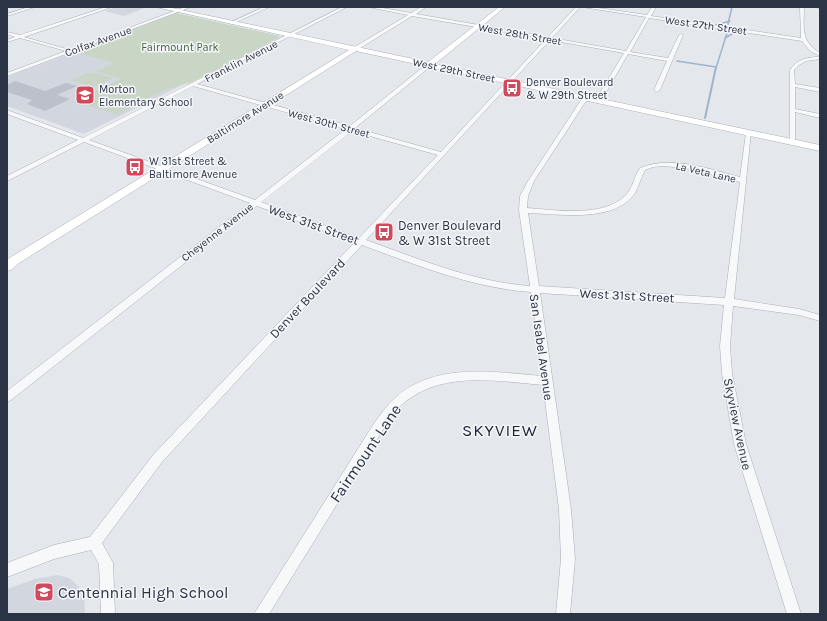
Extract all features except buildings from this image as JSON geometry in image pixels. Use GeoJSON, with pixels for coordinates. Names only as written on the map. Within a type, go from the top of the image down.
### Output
{"type":"FeatureCollection","features":[{"type":"Feature","properties":{"kind":"street"},"geometry":{"type":"LineString","coordinates":[[7,15],[33,7]]}},
{"type":"Feature","properties":{"kind":"street"},"geometry":{"type":"LineString","coordinates":[[7,41],[110,7]]}},
{"type":"Feature","properties":{"kind":"street","name":"West 29th Street"},"geometry":{"type":"LineString","coordinates":[[159,7],[820,148]]}},
{"type":"Feature","properties":{"kind":"street","name":"Colfax Avenue"},"geometry":{"type":"LineString","coordinates":[[7,75],[189,7]]}},
{"type":"Feature","properties":{"kind":"street"},"geometry":{"type":"LineString","coordinates":[[231,23],[267,7]]}},
{"type":"Feature","properties":{"kind":"street","name":"Franklin Avenue"},"geometry":{"type":"LineString","coordinates":[[7,179],[346,7]]}},
{"type":"Feature","properties":{"kind":"street","name":"West 28th Street"},"geometry":{"type":"LineString","coordinates":[[370,7],[670,60]]}},
{"type":"Feature","properties":{"kind":"street","name":"Baltimore Avenue"},"geometry":{"type":"LineString","coordinates":[[7,266],[424,7]]}},
{"type":"Feature","properties":{"kind":"street","name":"Cheyenne Avenue"},"geometry":{"type":"LineString","coordinates":[[7,397],[350,129],[502,7]]}},
{"type":"Feature","properties":{"kind":"street","name":"Denver Boulevard"},"geometry":{"type":"LineString","coordinates":[[94,543],[158,458],[578,7]]}},
{"type":"Feature","properties":{"kind":"street","name":"West 27th Street"},"geometry":{"type":"LineString","coordinates":[[584,7],[803,40]]}},
{"type":"Feature","properties":{"kind":"street"},"geometry":{"type":"LineString","coordinates":[[598,101],[654,7]]}},
{"type":"Feature","properties":{"kind":"street"},"geometry":{"type":"LineString","coordinates":[[802,7],[803,40],[809,48],[820,56]]}},
{"type":"Feature","properties":{"kind":"street"},"geometry":{"type":"LineString","coordinates":[[7,33],[69,51]]}},
{"type":"Feature","properties":{"kind":"street"},"geometry":{"type":"LineString","coordinates":[[657,90],[681,35]]}},
{"type":"Feature","properties":{"kind":"street"},"geometry":{"type":"LineString","coordinates":[[792,142],[792,85],[794,67],[807,60],[820,56]]}},
{"type":"Feature","properties":{"kind":"street","name":"West 30th Street"},"geometry":{"type":"LineString","coordinates":[[194,85],[442,154]]}},
{"type":"Feature","properties":{"kind":"street"},"geometry":{"type":"LineString","coordinates":[[792,85],[820,90]]}},
{"type":"Feature","properties":{"kind":"street","name":"San Isabel Avenue"},"geometry":{"type":"LineString","coordinates":[[563,614],[568,559],[565,509],[546,381],[523,202],[527,188],[585,98]]}},
{"type":"Feature","properties":{"kind":"street"},"geometry":{"type":"LineString","coordinates":[[792,110],[820,116]]}},
{"type":"Feature","properties":{"kind":"street","name":"West 31st Street"},"geometry":{"type":"LineString","coordinates":[[7,112],[254,203],[463,277],[494,284],[535,290],[728,302],[799,312],[820,318]]}},
{"type":"Feature","properties":{"kind":"street"},"geometry":{"type":"LineString","coordinates":[[7,120],[16,116]]}},
{"type":"Feature","properties":{"kind":"street","name":"Skyview Avenue"},"geometry":{"type":"LineString","coordinates":[[749,133],[728,302],[725,346],[727,373],[740,444],[794,614]]}},
{"type":"Feature","properties":{"kind":"street","name":"La Veta Lane"},"geometry":{"type":"LineString","coordinates":[[523,210],[583,212],[607,209],[617,205],[630,195],[642,169],[653,164],[662,163],[680,165],[742,180]]}},
{"type":"Feature","properties":{"kind":"street","name":"Fairmount Lane"},"geometry":{"type":"LineString","coordinates":[[261,614],[377,429],[391,409],[401,399],[428,382],[460,376],[546,381]]}},
{"type":"Feature","properties":{"kind":"street"},"geometry":{"type":"LineString","coordinates":[[7,570],[54,552],[94,543],[106,563],[108,614]]}},
{"type":"Feature","properties":{"kind":"shaded area"},"geometry":{"type":"Polygon","coordinates":[[[117,7],[147,7],[124,16],[105,11],[117,7]]]}},
{"type":"Feature","properties":{"kind":"shaded area","name":"Morton Elementary School"},"geometry":{"type":"Polygon","coordinates":[[[74,52],[186,83],[84,134],[7,106],[7,77],[74,52]]]}},
{"type":"Feature","properties":{"kind":"shaded area","name":"Centennial High School"},"geometry":{"type":"Polygon","coordinates":[[[57,575],[69,578],[78,586],[84,596],[85,614],[7,614],[7,589],[35,579],[57,575]]]}},
{"type":"Feature","properties":{"kind":"green space","name":"Fairmount Park"},"geometry":{"type":"Polygon","coordinates":[[[176,13],[280,37],[186,85],[189,82],[162,91],[118,115],[80,103],[77,100],[121,79],[96,71],[113,63],[74,52],[176,13]]]}},
{"type":"Feature","properties":{"kind":"green space"},"geometry":{"type":"Polygon","coordinates":[[[91,72],[113,78],[93,87],[71,80],[91,72]]]}},
{"type":"Feature","properties":{"kind":"waterway"},"geometry":{"type":"LineString","coordinates":[[729,21],[732,7]]}},
{"type":"Feature","properties":{"kind":"waterway"},"geometry":{"type":"LineString","coordinates":[[716,25],[729,21]]}},
{"type":"Feature","properties":{"kind":"waterway"},"geometry":{"type":"LineString","coordinates":[[726,38],[727,33]]}},
{"type":"Feature","properties":{"kind":"waterway"},"geometry":{"type":"LineString","coordinates":[[726,38],[732,34]]}},
{"type":"Feature","properties":{"kind":"waterway"},"geometry":{"type":"LineString","coordinates":[[716,68],[726,38]]}},
{"type":"Feature","properties":{"kind":"waterway"},"geometry":{"type":"LineString","coordinates":[[677,61],[716,67],[705,118]]}},
{"type":"Feature","properties":{"kind":"place","name":"Denver Boulevard & W 29th Street"},"geometry":{"type":"Point","coordinates":[512,88]}},
{"type":"Feature","properties":{"kind":"place","name":"Morton Elementary School"},"geometry":{"type":"Point","coordinates":[85,95]}},
{"type":"Feature","properties":{"kind":"place","name":"W 31st Street & Baltimore Avenue"},"geometry":{"type":"Point","coordinates":[135,167]}},
{"type":"Feature","properties":{"kind":"place","name":"Denver Boulevard & W 31st Street"},"geometry":{"type":"Point","coordinates":[384,232]}},
{"type":"Feature","properties":{"kind":"place","name":"Centennial High School"},"geometry":{"type":"Point","coordinates":[44,592]}},
{"type":"Feature","properties":{"kind":"district","name":"SKYVIEW"},"geometry":{"type":"Point","coordinates":[500,430]}}]}
